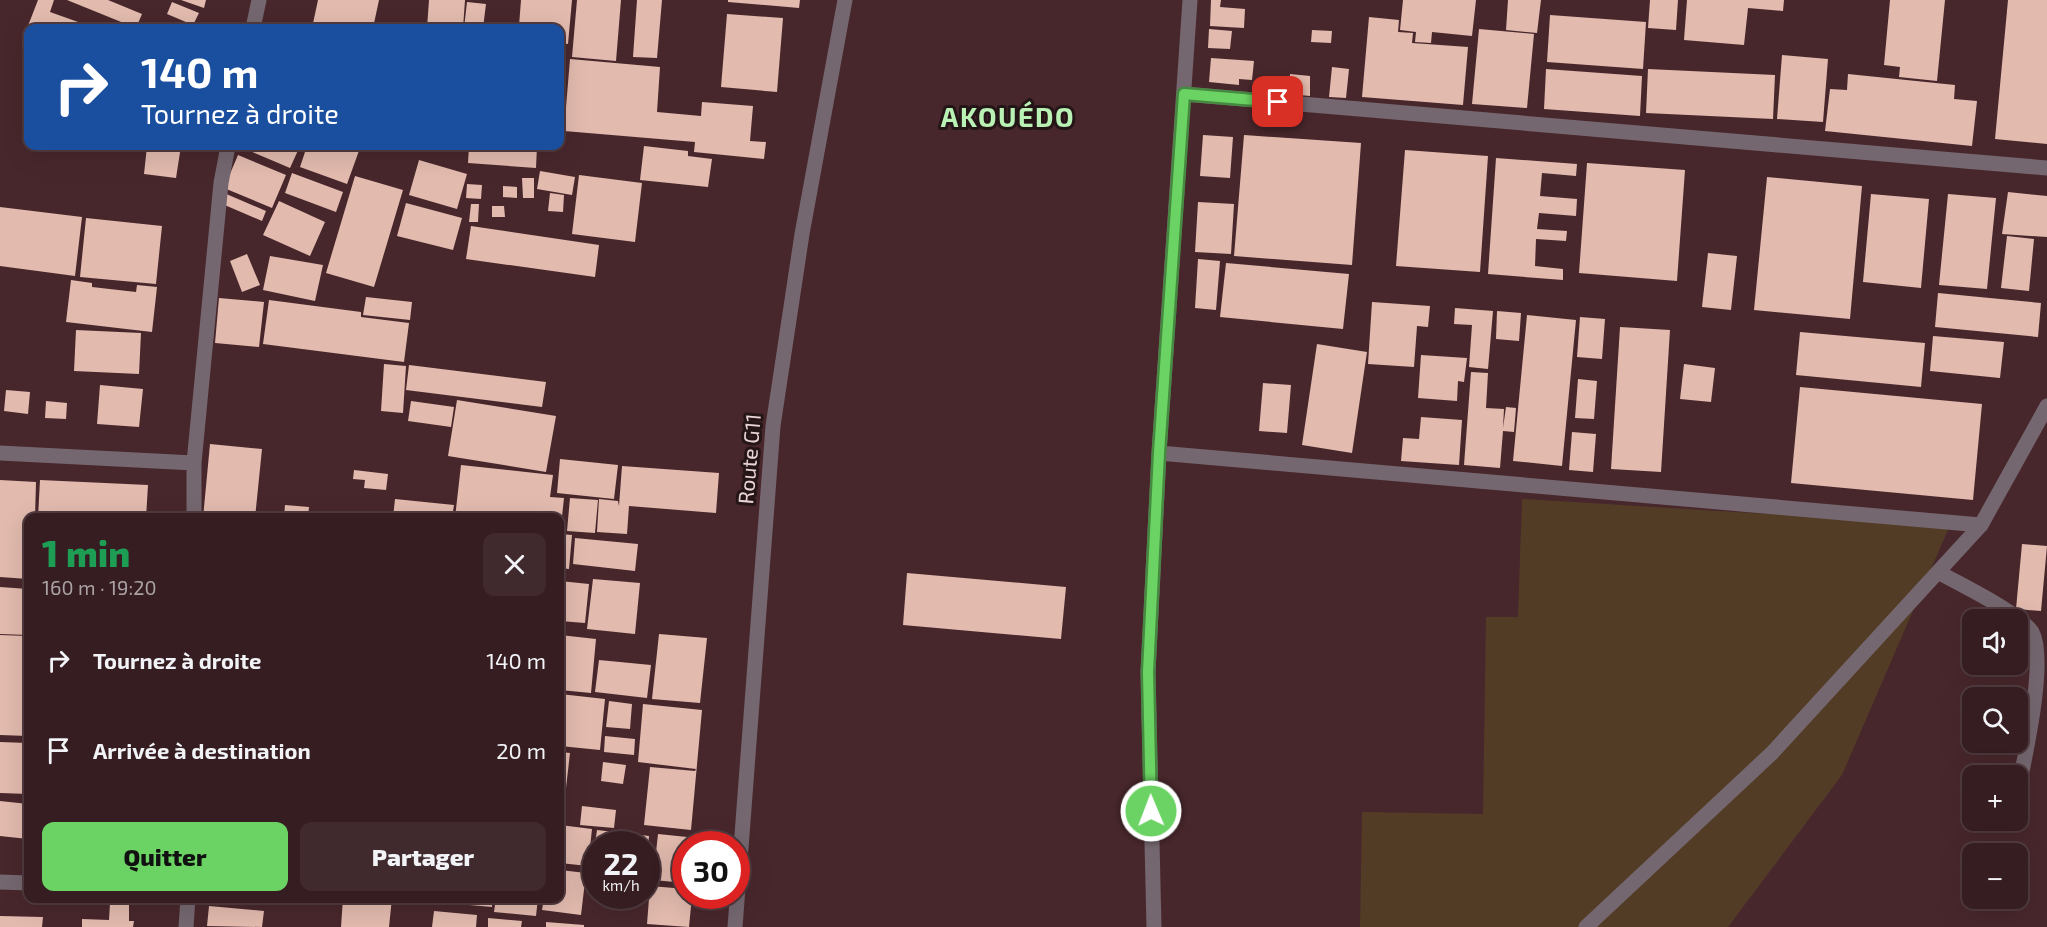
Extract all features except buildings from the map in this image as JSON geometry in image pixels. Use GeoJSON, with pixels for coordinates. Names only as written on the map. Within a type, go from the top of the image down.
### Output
{"type":"FeatureCollection","features":[{"type":"Feature","properties":{"kind":"street"},"geometry":{"type":"LineString","coordinates":[[254,24],[259,0]]}},
{"type":"Feature","properties":{"kind":"street","name":"Route G11"},"geometry":{"type":"LineString","coordinates":[[735,927],[773,426],[802,234],[845,0]]}},
{"type":"Feature","properties":{"kind":"street"},"geometry":{"type":"LineString","coordinates":[[1154,927],[1148,672],[1159,453],[1190,0]]}},
{"type":"Feature","properties":{"kind":"street"},"geometry":{"type":"LineString","coordinates":[[1184,94],[2047,168]]}},
{"type":"Feature","properties":{"kind":"street"},"geometry":{"type":"LineString","coordinates":[[194,513],[194,464],[221,183],[227,150]]}},
{"type":"Feature","properties":{"kind":"street"},"geometry":{"type":"LineString","coordinates":[[1586,927],[1772,753],[1981,525],[2047,405]]}},
{"type":"Feature","properties":{"kind":"street"},"geometry":{"type":"LineString","coordinates":[[0,453],[194,464]]}},
{"type":"Feature","properties":{"kind":"street"},"geometry":{"type":"LineString","coordinates":[[1159,453],[1981,525]]}},
{"type":"Feature","properties":{"kind":"street"},"geometry":{"type":"LineString","coordinates":[[1938,572],[2018,618],[2033,633],[2040,653],[2040,681],[2023,765]]}},
{"type":"Feature","properties":{"kind":"street"},"geometry":{"type":"LineString","coordinates":[[0,882],[24,883]]}},
{"type":"Feature","properties":{"kind":"street"},"geometry":{"type":"LineString","coordinates":[[186,927],[188,903]]}},
{"type":"Feature","properties":{"kind":"shaded area"},"geometry":{"type":"Polygon","coordinates":[[[1522,499],[1950,525],[1842,775],[1728,927],[1360,927],[1362,812],[1483,814],[1486,617],[1518,617],[1522,499]]]}},
{"type":"Feature","properties":{"kind":"district","name":"AKOUÉDO"},"geometry":{"type":"Point","coordinates":[1008,118]}},
{"type":"Feature","properties":{"kind":"route"},"geometry":{"type":"LineString","coordinates":[[1151,811],[1148,672],[1159,453],[1184,94],[1278,102]]}}]}
